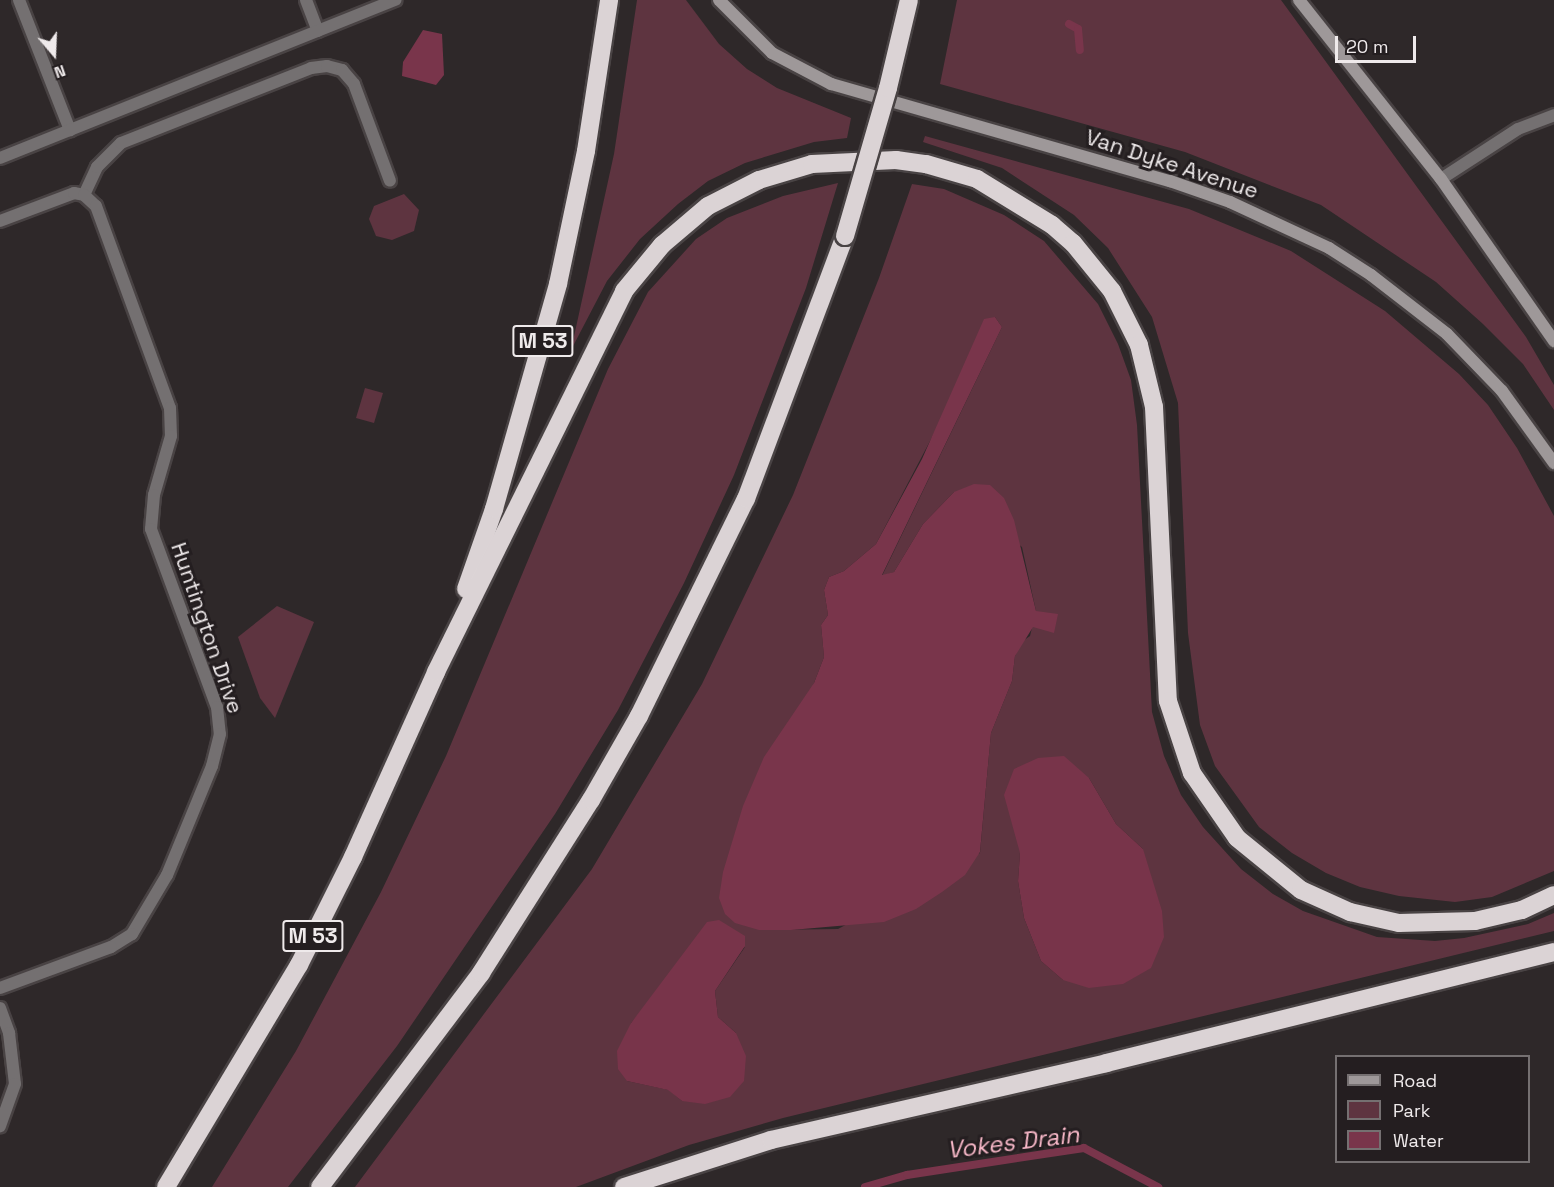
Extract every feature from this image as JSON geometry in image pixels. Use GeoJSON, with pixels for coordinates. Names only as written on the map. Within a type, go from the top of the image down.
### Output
{"type":"FeatureCollection","features":[{"type":"Feature","properties":{"kind":"highway","name":"M 53"},"geometry":{"type":"LineString","coordinates":[[165,1187],[299,964],[353,857],[435,672],[494,509],[543,343],[584,162],[609,0]]}},
{"type":"Feature","properties":{"kind":"highway"},"geometry":{"type":"LineString","coordinates":[[320,1187],[481,973],[591,800],[639,716],[746,500],[844,236],[888,88],[909,0]]}},
{"type":"Feature","properties":{"kind":"highway"},"geometry":{"type":"LineString","coordinates":[[435,672],[624,291],[662,245],[717,201],[784,171],[836,160],[926,164],[986,183],[1052,225],[1093,265],[1127,317],[1148,376],[1154,407],[1168,701],[1192,773],[1226,824],[1257,857],[1301,890],[1350,912],[1373,917],[1424,924],[1475,921],[1522,910],[1554,895]]}},
{"type":"Feature","properties":{"kind":"highway"},"geometry":{"type":"LineString","coordinates":[[624,1187],[781,1137],[1106,1064],[1554,952]]}},
{"type":"Feature","properties":{"kind":"main road","name":"Van Dyke Avenue"},"geometry":{"type":"LineString","coordinates":[[719,0],[772,52],[831,84],[1170,181],[1230,202],[1329,248],[1371,274],[1447,334],[1502,391],[1554,463]]}},
{"type":"Feature","properties":{"kind":"main road"},"geometry":{"type":"LineString","coordinates":[[1299,0],[1442,179],[1554,341]]}},
{"type":"Feature","properties":{"kind":"street"},"geometry":{"type":"LineString","coordinates":[[19,0],[70,130]]}},
{"type":"Feature","properties":{"kind":"street"},"geometry":{"type":"LineString","coordinates":[[306,0],[318,32]]}},
{"type":"Feature","properties":{"kind":"street"},"geometry":{"type":"LineString","coordinates":[[0,158],[396,0]]}},
{"type":"Feature","properties":{"kind":"street"},"geometry":{"type":"LineString","coordinates":[[0,221],[64,195],[84,195],[97,167],[121,143],[311,68],[327,66],[342,70],[354,84],[390,181]]}},
{"type":"Feature","properties":{"kind":"street"},"geometry":{"type":"LineString","coordinates":[[1442,179],[1518,129],[1554,115]]}},
{"type":"Feature","properties":{"kind":"street","name":"Huntington Drive"},"geometry":{"type":"LineString","coordinates":[[0,988],[111,947],[132,934],[167,875],[212,766],[220,734],[217,707],[151,529],[157,483],[171,436],[170,408],[96,206],[84,195]]}},
{"type":"Feature","properties":{"kind":"street"},"geometry":{"type":"LineString","coordinates":[[0,1008],[9,1033],[15,1084],[0,1126]]}},
{"type":"Feature","properties":{"kind":"green space"},"geometry":{"type":"Polygon","coordinates":[[[637,0],[686,0],[719,44],[747,69],[777,88],[851,118],[847,138],[814,142],[745,163],[708,181],[678,204],[640,239],[607,281],[571,350],[614,154],[637,0]]]}},
{"type":"Feature","properties":{"kind":"green space"},"geometry":{"type":"Polygon","coordinates":[[[957,0],[1281,0],[1526,337],[1554,385],[1554,410],[1523,364],[1436,282],[1321,205],[1185,152],[940,84],[957,0]]]}},
{"type":"Feature","properties":{"kind":"green space"},"geometry":{"type":"Polygon","coordinates":[[[925,136],[1189,209],[1291,251],[1385,311],[1459,374],[1488,405],[1517,448],[1554,516],[1554,871],[1492,897],[1455,902],[1399,896],[1360,887],[1326,873],[1292,853],[1259,827],[1215,766],[1200,725],[1188,633],[1178,403],[1152,317],[1108,248],[1074,215],[1002,168],[923,142],[925,136]]]}},
{"type":"Feature","properties":{"kind":"green space"},"geometry":{"type":"Polygon","coordinates":[[[838,183],[806,288],[734,475],[684,583],[618,710],[555,814],[397,1046],[288,1187],[212,1187],[296,1051],[381,892],[446,756],[608,369],[648,292],[696,239],[727,218],[783,196],[838,183]]]}},
{"type":"Feature","properties":{"kind":"green space"},"geometry":{"type":"Polygon","coordinates":[[[912,184],[944,189],[1004,215],[1044,241],[1098,304],[1118,344],[1131,380],[1137,425],[1152,712],[1164,756],[1181,795],[1203,827],[1241,869],[1273,894],[1303,911],[1377,937],[1435,941],[1464,938],[1528,924],[1554,913],[1554,931],[783,1118],[689,1145],[576,1187],[355,1187],[592,869],[702,684],[793,495],[879,278],[912,184]],[[995,317],[876,544],[844,571],[829,577],[824,590],[828,615],[821,625],[824,657],[814,683],[759,930],[838,929],[980,853],[991,733],[1012,681],[1015,656],[1020,643],[1030,636],[1036,611],[1022,547],[954,492],[923,524],[894,572],[882,576],[1002,327],[995,317]],[[1089,778],[1020,853],[1018,881],[1024,918],[1041,961],[1063,980],[1143,849],[1116,824],[1089,778]],[[745,947],[653,997],[631,1023],[627,1081],[669,1090],[682,1101],[736,1033],[718,1017],[715,991],[745,947]]]}},
{"type":"Feature","properties":{"kind":"green space"},"geometry":{"type":"Polygon","coordinates":[[[404,194],[419,210],[414,231],[392,240],[376,236],[369,219],[374,206],[404,194]]]}},
{"type":"Feature","properties":{"kind":"green space"},"geometry":{"type":"Polygon","coordinates":[[[365,388],[383,393],[374,423],[356,418],[365,388]]]}},
{"type":"Feature","properties":{"kind":"green space"},"geometry":{"type":"Polygon","coordinates":[[[277,606],[314,622],[275,718],[260,698],[238,637],[277,606]]]}},
{"type":"Feature","properties":{"kind":"shaded area"},"geometry":{"type":"Polygon","coordinates":[[[1064,756],[1089,778],[1116,824],[1143,849],[1162,911],[1164,937],[1151,968],[1123,984],[1089,988],[1063,980],[1041,961],[1024,918],[1018,881],[1020,853],[1004,795],[1014,769],[1038,758],[1064,756]]]}},
{"type":"Feature","properties":{"kind":"shaded area"},"geometry":{"type":"Polygon","coordinates":[[[719,920],[745,936],[745,946],[715,991],[718,1017],[736,1033],[746,1056],[744,1081],[730,1097],[705,1104],[682,1101],[668,1090],[627,1081],[618,1069],[617,1051],[631,1023],[707,922],[719,920]]]}},
{"type":"Feature","properties":{"kind":"water"},"geometry":{"type":"Polygon","coordinates":[[[423,30],[442,34],[444,75],[436,85],[402,76],[403,62],[423,30]]]}},
{"type":"Feature","properties":{"kind":"water"},"geometry":{"type":"Polygon","coordinates":[[[995,317],[1002,327],[882,575],[894,572],[923,524],[954,492],[974,484],[990,485],[1004,498],[1014,520],[1036,611],[1058,614],[1054,633],[1033,627],[1015,656],[1012,681],[991,733],[980,852],[965,875],[942,892],[916,909],[884,922],[791,930],[759,930],[735,923],[725,914],[719,898],[723,872],[743,806],[764,757],[814,683],[824,657],[821,625],[828,615],[824,590],[829,577],[844,571],[876,544],[922,459],[984,319],[995,317]]]}},
{"type":"Feature","properties":{"kind":"waterway"},"geometry":{"type":"LineString","coordinates":[[1069,24],[1078,29],[1080,50]]}},
{"type":"Feature","properties":{"kind":"waterway","name":"Vokes Drain"},"geometry":{"type":"LineString","coordinates":[[865,1187],[907,1175],[1084,1148],[1158,1187]]}}]}
